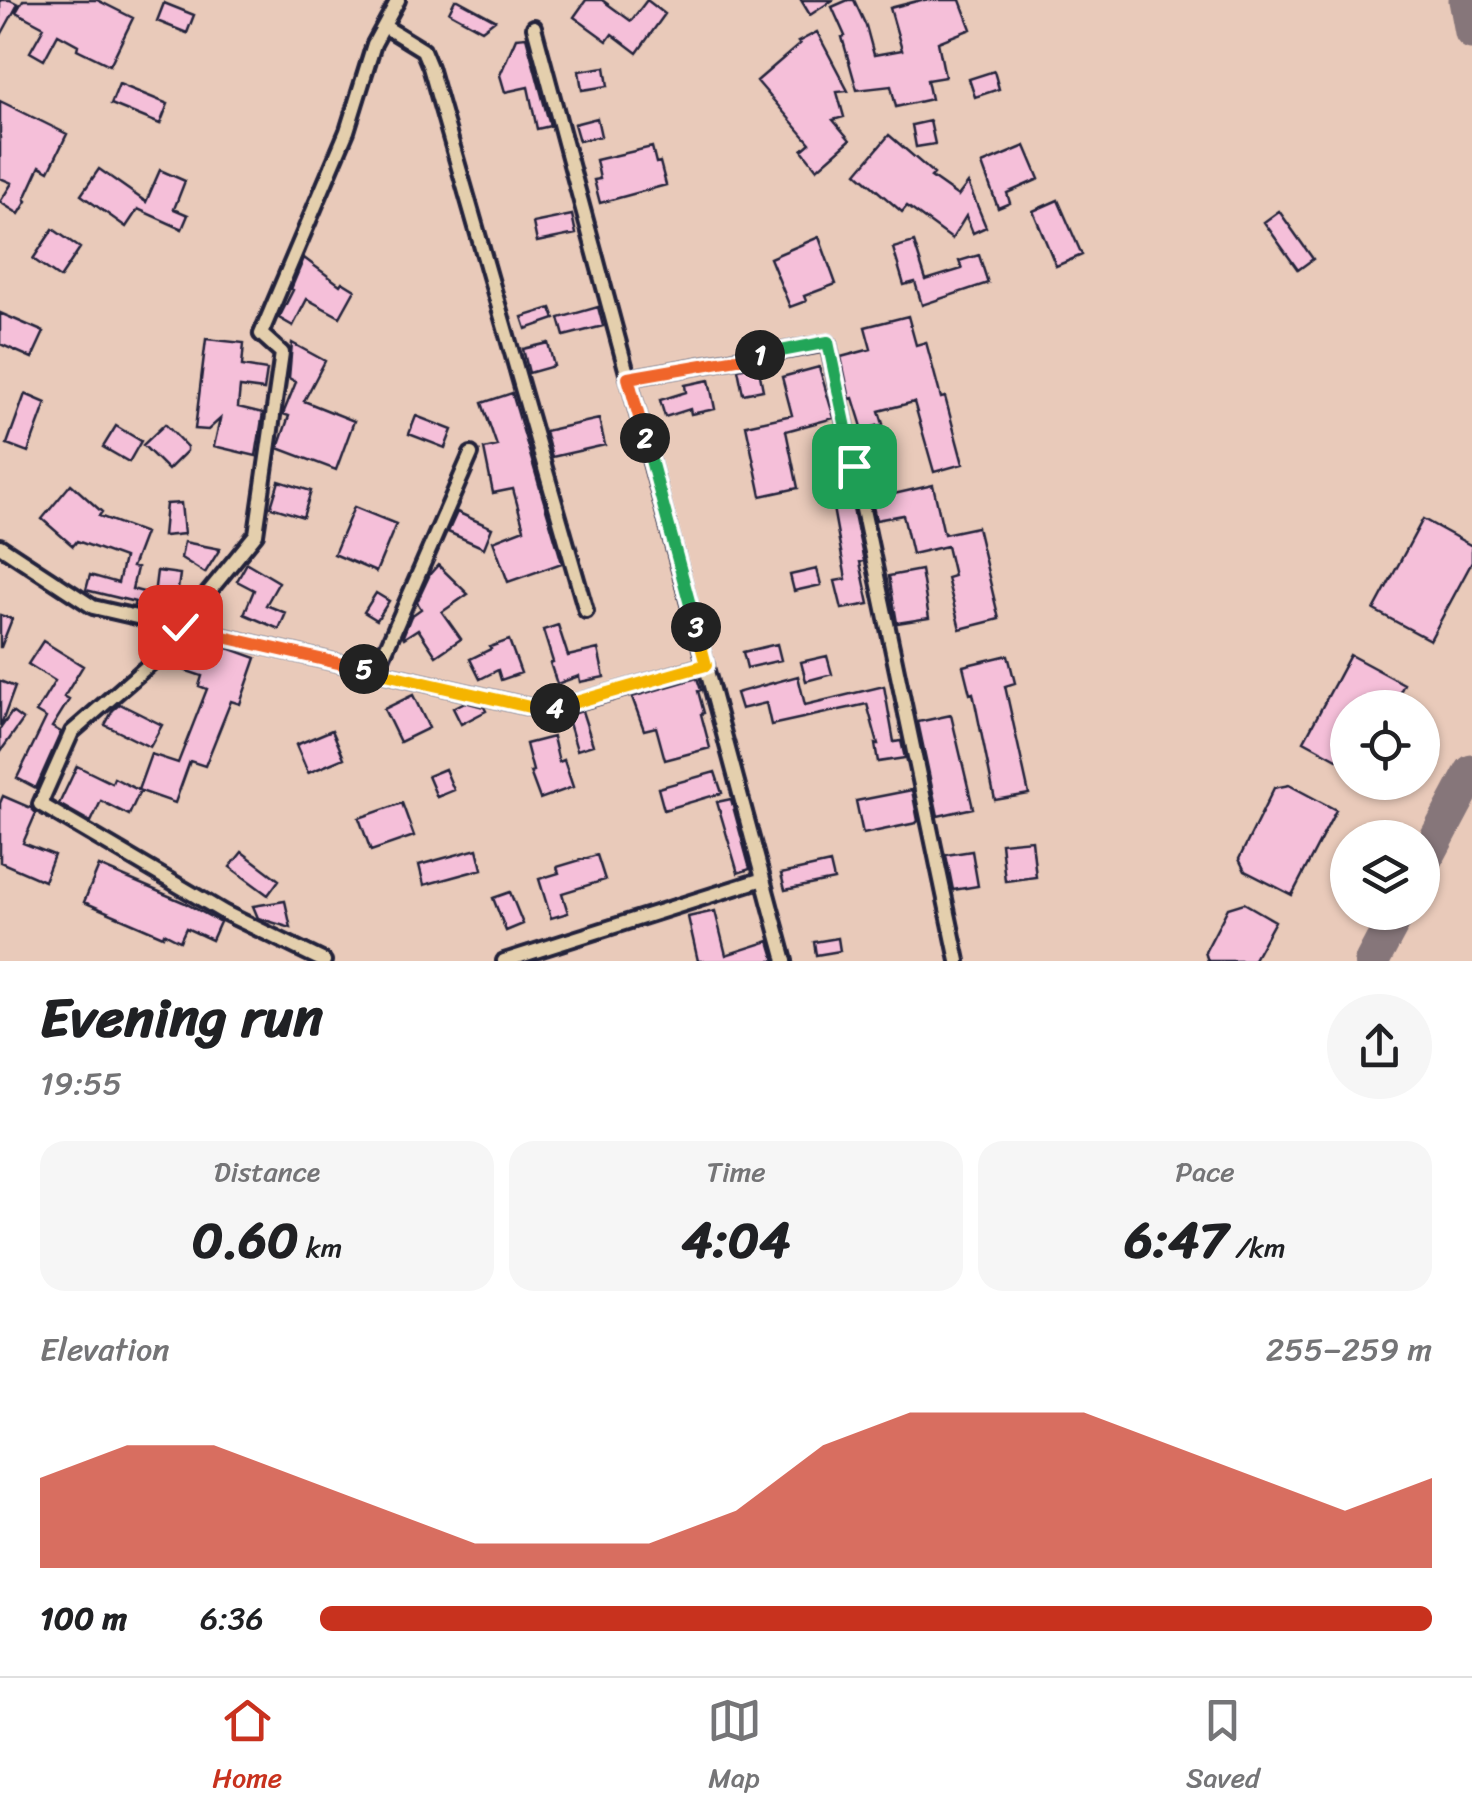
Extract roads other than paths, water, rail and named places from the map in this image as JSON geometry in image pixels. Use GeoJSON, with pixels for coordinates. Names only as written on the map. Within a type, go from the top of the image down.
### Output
{"type":"FeatureCollection","features":[{"type":"Feature","properties":{"kind":"street"},"geometry":{"type":"LineString","coordinates":[[324,961],[225,913],[40,804],[72,732],[150,664],[256,534],[282,354],[260,334],[347,131],[374,44],[398,0]]}},
{"type":"Feature","properties":{"kind":"street"},"geometry":{"type":"LineString","coordinates":[[384,26],[423,50],[430,67],[586,612]]}},
{"type":"Feature","properties":{"kind":"street"},"geometry":{"type":"LineString","coordinates":[[534,27],[786,961]]}},
{"type":"Feature","properties":{"kind":"street"},"geometry":{"type":"LineString","coordinates":[[628,378],[828,342],[958,961]]}},
{"type":"Feature","properties":{"kind":"street"},"geometry":{"type":"LineString","coordinates":[[376,672],[471,454]]}},
{"type":"Feature","properties":{"kind":"street"},"geometry":{"type":"LineString","coordinates":[[0,546],[93,607],[547,711],[706,665]]}},
{"type":"Feature","properties":{"kind":"street"},"geometry":{"type":"LineString","coordinates":[[504,961],[764,879]]}}]}
